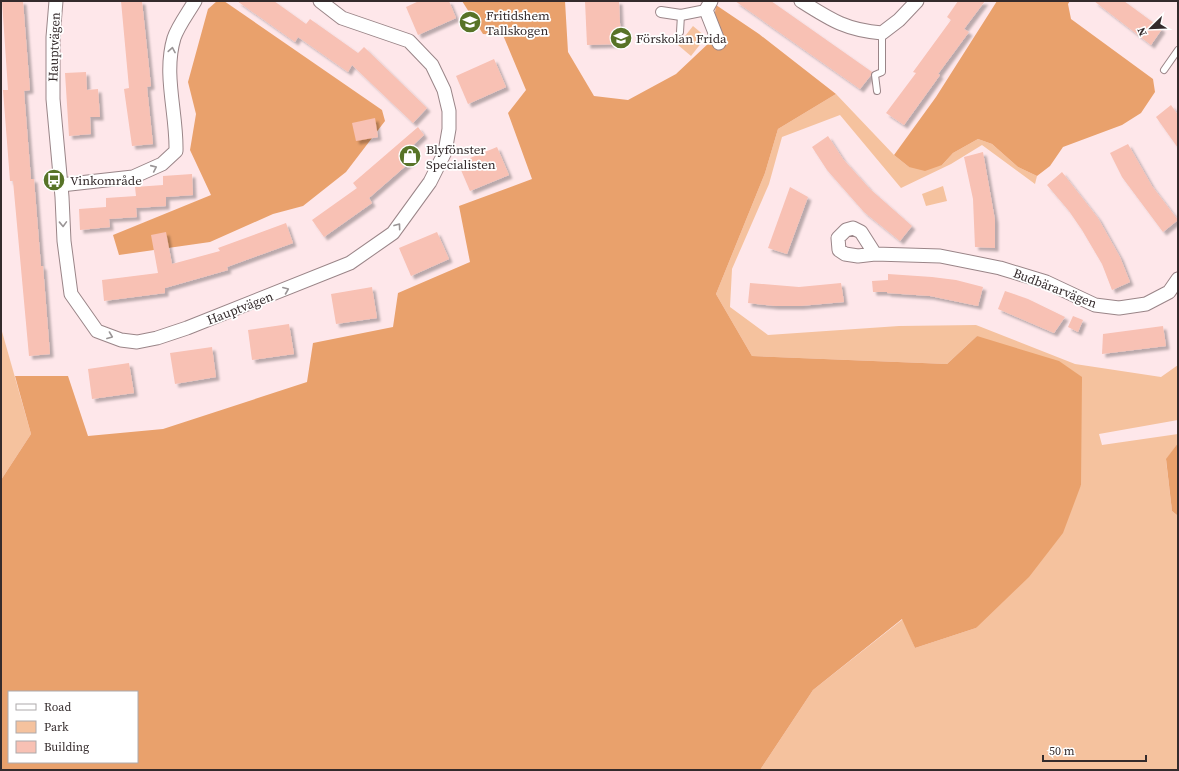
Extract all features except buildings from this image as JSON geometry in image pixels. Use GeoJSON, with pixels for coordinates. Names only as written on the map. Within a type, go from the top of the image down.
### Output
{"type":"FeatureCollection","features":[{"type":"Feature","properties":{"kind":"street","name":"Hauptvägen"},"geometry":{"type":"LineString","coordinates":[[56,1],[53,37],[53,99],[61,185],[64,241],[71,294],[97,331],[121,340],[132,342],[157,338],[285,290],[350,263],[393,233],[430,182],[445,152],[449,129],[449,111],[444,90],[432,65],[409,41],[342,18],[320,1]]}},
{"type":"Feature","properties":{"kind":"street"},"geometry":{"type":"LineString","coordinates":[[61,185],[133,177],[162,164],[176,151],[177,132],[169,70],[174,38],[195,1]]}},
{"type":"Feature","properties":{"kind":"street"},"geometry":{"type":"LineString","coordinates":[[801,1],[844,26],[862,31],[882,33],[899,20],[917,1]]}},
{"type":"Feature","properties":{"kind":"street"},"geometry":{"type":"LineString","coordinates":[[662,12],[681,15],[708,5],[719,43]]}},
{"type":"Feature","properties":{"kind":"street","name":"Budbärarvägen"},"geometry":{"type":"LineString","coordinates":[[875,254],[940,256],[1000,268],[1046,282],[1095,305],[1119,308],[1146,304],[1169,292],[1178,279]]}},
{"type":"Feature","properties":{"kind":"lane"},"geometry":{"type":"LineString","coordinates":[[680,32],[681,15]]}},
{"type":"Feature","properties":{"kind":"lane"},"geometry":{"type":"LineString","coordinates":[[877,91],[875,75],[882,72],[882,33]]}},
{"type":"Feature","properties":{"kind":"lane"},"geometry":{"type":"LineString","coordinates":[[1164,70],[1178,50]]}},
{"type":"Feature","properties":{"kind":"green space"},"geometry":{"type":"Polygon","coordinates":[[[693,26],[706,37],[691,56],[678,45],[693,26]]]}},
{"type":"Feature","properties":{"kind":"green space"},"geometry":{"type":"Polygon","coordinates":[[[836,94],[894,155],[909,167],[942,165],[953,153],[978,139],[992,144],[1018,167],[1037,176],[1035,184],[982,145],[951,164],[901,188],[840,115],[782,137],[769,184],[732,269],[730,307],[768,335],[899,326],[976,325],[1075,364],[1161,377],[1178,365],[1178,420],[1099,434],[1102,445],[1178,434],[1178,443],[1166,460],[1172,511],[1178,516],[1178,770],[760,770],[813,690],[903,619],[915,648],[976,628],[1081,485],[1080,451],[977,336],[947,364],[752,356],[716,294],[765,173],[778,129],[836,94]]]}},
{"type":"Feature","properties":{"kind":"green space"},"geometry":{"type":"Polygon","coordinates":[[[943,186],[947,201],[926,206],[922,194],[943,186]]]}},
{"type":"Feature","properties":{"kind":"green space"},"geometry":{"type":"Polygon","coordinates":[[[1,328],[31,434],[1,480],[1,328]]]}},
{"type":"Feature","properties":{"kind":"shaded area"},"geometry":{"type":"Polygon","coordinates":[[[217,1],[224,1],[382,110],[385,121],[346,172],[303,206],[273,214],[210,242],[119,255],[113,235],[211,195],[190,150],[196,114],[188,82],[208,9],[217,1]]]}},
{"type":"Feature","properties":{"kind":"shaded area"},"geometry":{"type":"Polygon","coordinates":[[[462,1],[565,1],[568,52],[594,96],[628,100],[676,74],[711,41],[716,5],[759,34],[836,94],[778,129],[765,173],[716,294],[752,356],[947,364],[977,336],[1059,361],[1082,377],[1081,485],[1063,533],[1029,577],[976,628],[915,648],[902,619],[813,690],[760,770],[1,770],[1,480],[31,434],[15,376],[68,376],[88,436],[163,429],[307,382],[313,343],[393,327],[398,293],[470,262],[459,206],[532,179],[508,113],[526,90],[503,35],[483,34],[462,1]]]}},
{"type":"Feature","properties":{"kind":"shaded area"},"geometry":{"type":"Polygon","coordinates":[[[997,1],[1070,1],[1068,4],[1071,19],[1153,79],[1155,92],[1141,113],[1122,125],[1063,147],[1050,166],[1037,176],[1018,167],[992,144],[978,139],[953,153],[942,165],[925,171],[909,167],[894,155],[936,97],[997,1]]]}},
{"type":"Feature","properties":{"kind":"shaded area"},"geometry":{"type":"Polygon","coordinates":[[[1178,443],[1178,516],[1172,511],[1166,459],[1178,443]]]}},
{"type":"Feature","properties":{"kind":"place","name":"Fritidshem Tallskogen"},"geometry":{"type":"Point","coordinates":[470,22]}},
{"type":"Feature","properties":{"kind":"place","name":"Förskolan Frida"},"geometry":{"type":"Point","coordinates":[621,38]}},
{"type":"Feature","properties":{"kind":"place","name":"Blyfönster Specialisten"},"geometry":{"type":"Point","coordinates":[410,156]}},
{"type":"Feature","properties":{"kind":"place","name":"Vinkområde"},"geometry":{"type":"Point","coordinates":[54,180]}}]}
